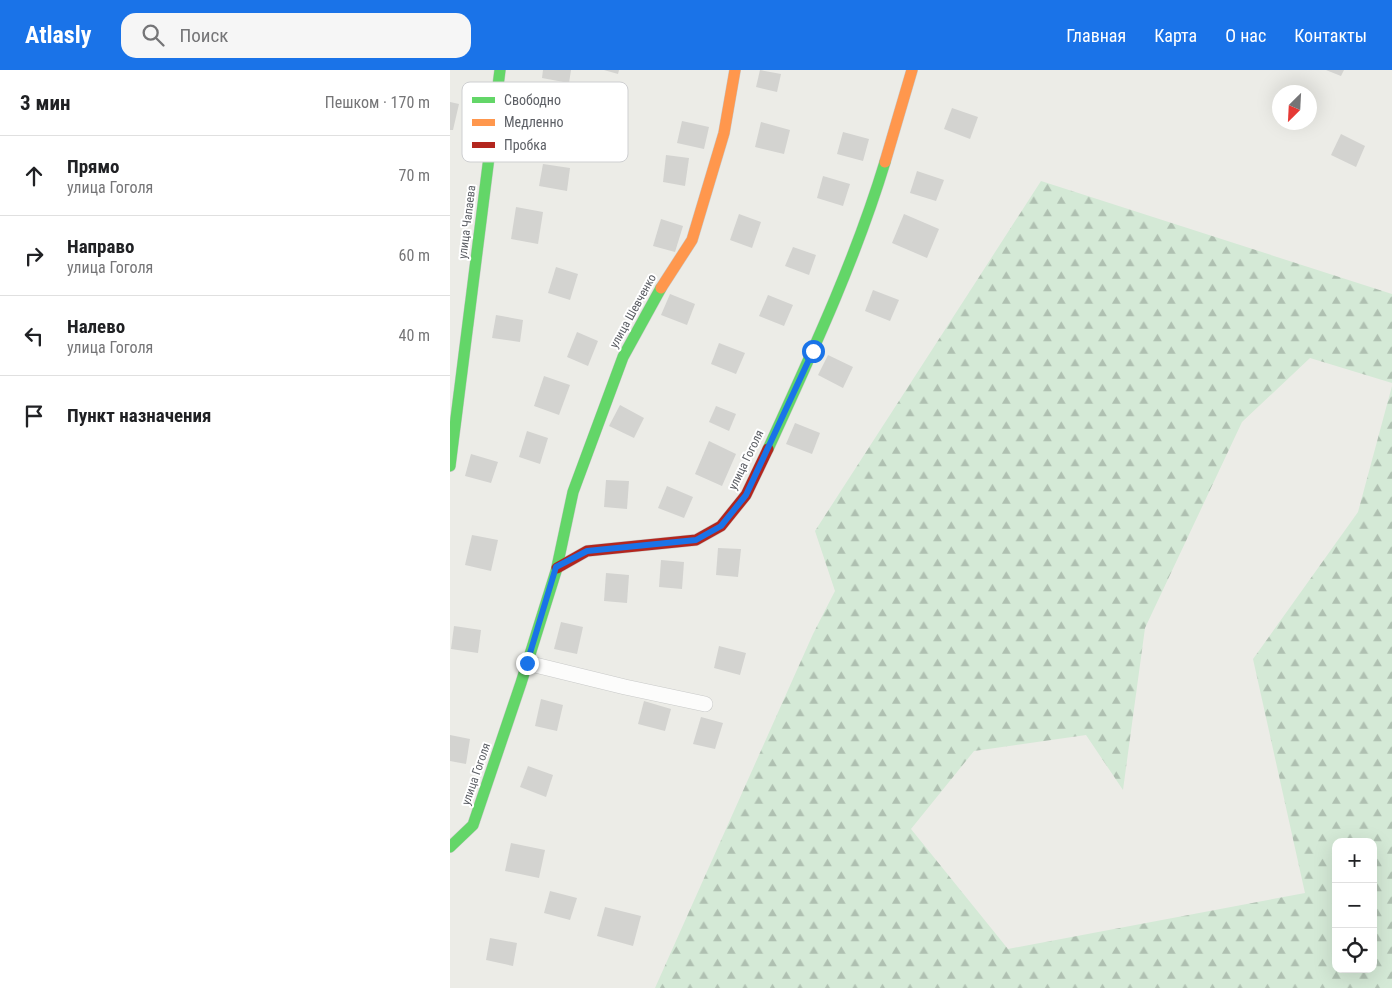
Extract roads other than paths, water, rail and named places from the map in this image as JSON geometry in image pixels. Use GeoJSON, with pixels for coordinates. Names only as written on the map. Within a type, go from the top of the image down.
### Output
{"type":"FeatureCollection","features":[{"type":"Feature","properties":{"kind":"street","name":"улица Шевченко"},"geometry":{"type":"LineString","coordinates":[[556,567],[573,492],[622,357],[658,293],[692,240],[724,133],[735,70]]}},
{"type":"Feature","properties":{"kind":"street","name":"улица Гоголя"},"geometry":{"type":"LineString","coordinates":[[450,847],[473,826],[527,663],[556,567],[587,551],[696,540],[721,526],[746,495],[813,351],[873,201],[912,70]]}},
{"type":"Feature","properties":{"kind":"street","name":"улица Чапаева"},"geometry":{"type":"LineString","coordinates":[[450,466],[488,162]]}},
{"type":"Feature","properties":{"kind":"street"},"geometry":{"type":"LineString","coordinates":[[527,663],[705,704]]}}]}
